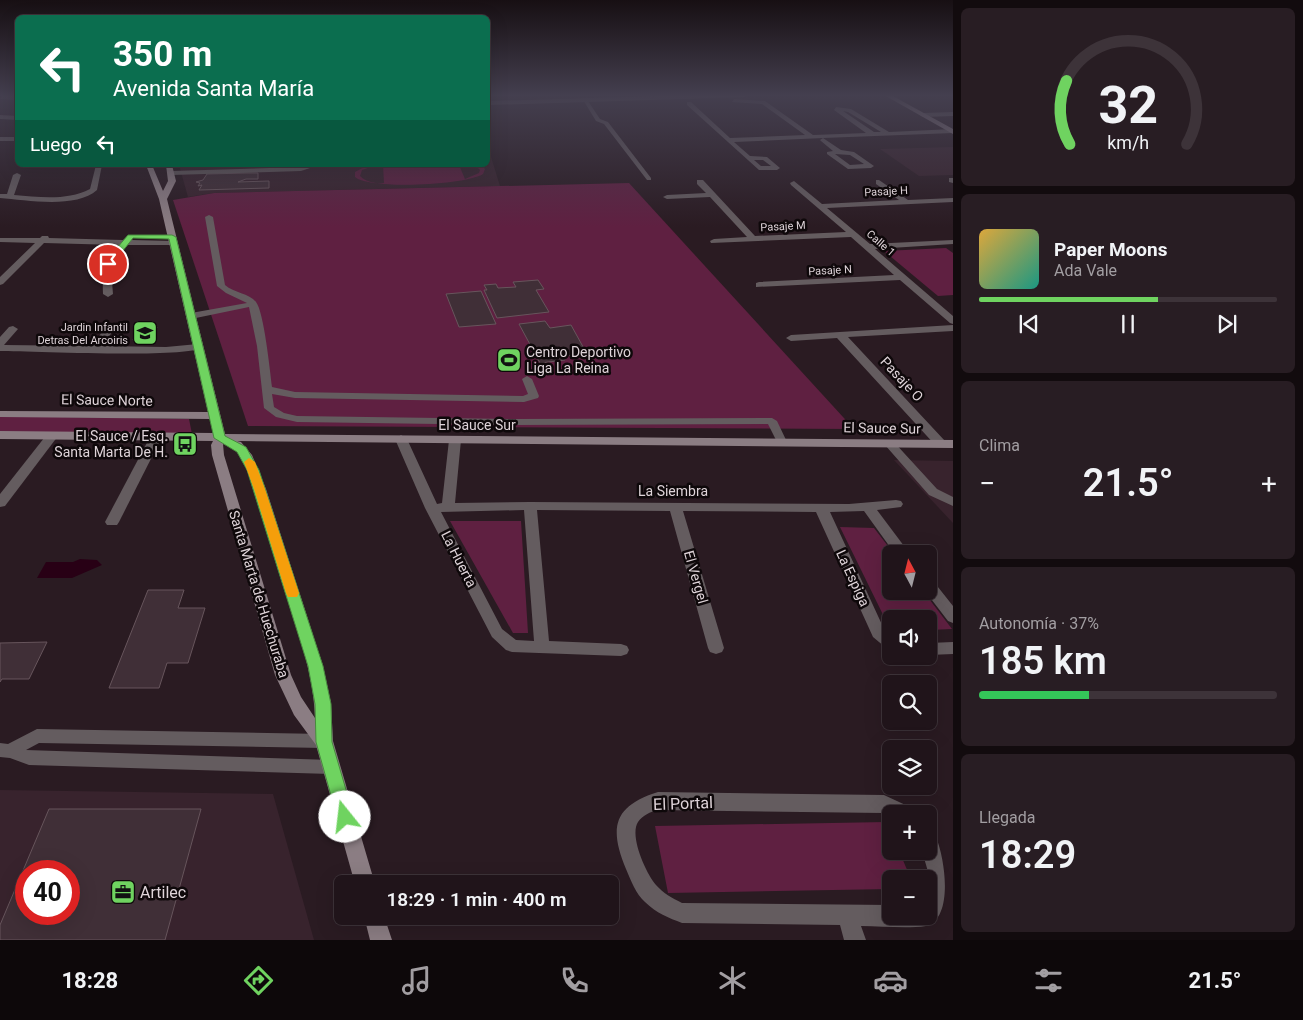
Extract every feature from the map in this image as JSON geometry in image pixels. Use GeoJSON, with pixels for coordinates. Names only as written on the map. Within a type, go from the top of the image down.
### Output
{"type":"FeatureCollection","features":[{"type":"Feature","properties":{"kind":"street"},"geometry":{"type":"LineString","coordinates":[[0,139],[15,139]]}},
{"type":"Feature","properties":{"kind":"street"},"geometry":{"type":"LineString","coordinates":[[731,139],[748,158]]}},
{"type":"Feature","properties":{"kind":"street"},"geometry":{"type":"LineString","coordinates":[[734,141],[787,139]]}},
{"type":"Feature","properties":{"kind":"street"},"geometry":{"type":"LineString","coordinates":[[814,139],[838,139]]}},
{"type":"Feature","properties":{"kind":"street"},"geometry":{"type":"LineString","coordinates":[[823,140],[839,152],[852,152],[871,166],[849,167],[829,153],[839,152]]}},
{"type":"Feature","properties":{"kind":"street"},"geometry":{"type":"LineString","coordinates":[[0,196],[71,198],[86,195],[95,187],[99,167]]}},
{"type":"Feature","properties":{"kind":"street","name":"Santa Marta de Huechuraba"},"geometry":{"type":"LineString","coordinates":[[150,167],[163,199],[215,416],[220,438],[217,445],[218,455],[283,675],[296,706],[308,724],[324,742]]}},
{"type":"Feature","properties":{"kind":"street"},"geometry":{"type":"LineString","coordinates":[[163,199],[172,180],[170,167]]}},
{"type":"Feature","properties":{"kind":"street"},"geometry":{"type":"LineString","coordinates":[[10,197],[17,175]]}},
{"type":"Feature","properties":{"kind":"street"},"geometry":{"type":"LineString","coordinates":[[700,182],[753,239]]}},
{"type":"Feature","properties":{"kind":"street"},"geometry":{"type":"LineString","coordinates":[[879,182],[906,202]]}},
{"type":"Feature","properties":{"kind":"street","name":"Calle 1"},"geometry":{"type":"LineString","coordinates":[[794,183],[953,321]]}},
{"type":"Feature","properties":{"kind":"street"},"geometry":{"type":"LineString","coordinates":[[667,197],[712,195]]}},
{"type":"Feature","properties":{"kind":"street"},"geometry":{"type":"LineString","coordinates":[[944,200],[953,206]]}},
{"type":"Feature","properties":{"kind":"street","name":"Pasaje H"},"geometry":{"type":"LineString","coordinates":[[820,206],[953,200]]}},
{"type":"Feature","properties":{"kind":"street"},"geometry":{"type":"LineString","coordinates":[[0,234],[45,238]]}},
{"type":"Feature","properties":{"kind":"street","name":"Pasaje M"},"geometry":{"type":"LineString","coordinates":[[714,241],[853,234]]}},
{"type":"Feature","properties":{"kind":"street"},"geometry":{"type":"LineString","coordinates":[[0,240],[45,238],[173,240]]}},
{"type":"Feature","properties":{"kind":"street"},"geometry":{"type":"LineString","coordinates":[[0,282],[45,238]]}},
{"type":"Feature","properties":{"kind":"street"},"geometry":{"type":"LineString","coordinates":[[108,294],[106,268],[128,239]]}},
{"type":"Feature","properties":{"kind":"street"},"geometry":{"type":"LineString","coordinates":[[868,247],[951,244]]}},
{"type":"Feature","properties":{"kind":"street","name":"Pasaje N"},"geometry":{"type":"LineString","coordinates":[[759,285],[903,277]]}},
{"type":"Feature","properties":{"kind":"street"},"geometry":{"type":"LineString","coordinates":[[791,338],[953,328]]}},
{"type":"Feature","properties":{"kind":"street"},"geometry":{"type":"LineString","coordinates":[[0,343],[13,329]]}},
{"type":"Feature","properties":{"kind":"street"},"geometry":{"type":"LineString","coordinates":[[96,349],[109,330]]}},
{"type":"Feature","properties":{"kind":"street","name":"Pasaje O"},"geometry":{"type":"LineString","coordinates":[[840,335],[947,444]]}},
{"type":"Feature","properties":{"kind":"street"},"geometry":{"type":"LineString","coordinates":[[0,348],[166,350],[198,347]]}},
{"type":"Feature","properties":{"kind":"street","name":"El Sauce Norte"},"geometry":{"type":"LineString","coordinates":[[0,414],[215,416]]}},
{"type":"Feature","properties":{"kind":"street","name":"El Sauce Sur"},"geometry":{"type":"LineString","coordinates":[[0,435],[947,444]]}},
{"type":"Feature","properties":{"kind":"street"},"geometry":{"type":"LineString","coordinates":[[0,503],[52,436]]}},
{"type":"Feature","properties":{"kind":"street"},"geometry":{"type":"LineString","coordinates":[[112,522],[156,437]]}},
{"type":"Feature","properties":{"kind":"street","name":"Santa Marta de Huechuraba"},"geometry":{"type":"LineString","coordinates":[[220,438],[237,445],[246,455],[260,489],[316,666],[323,704],[324,742],[361,875]]}},
{"type":"Feature","properties":{"kind":"street","name":"La Huerta"},"geometry":{"type":"LineString","coordinates":[[401,439],[432,508],[497,633],[512,646],[621,650]]}},
{"type":"Feature","properties":{"kind":"street"},"geometry":{"type":"LineString","coordinates":[[448,506],[456,440]]}},
{"type":"Feature","properties":{"kind":"street","name":"La Siembra"},"geometry":{"type":"LineString","coordinates":[[432,508],[448,506],[868,508],[896,504]]}},
{"type":"Feature","properties":{"kind":"street"},"geometry":{"type":"LineString","coordinates":[[530,506],[542,648]]}},
{"type":"Feature","properties":{"kind":"street","name":"El Vergel"},"geometry":{"type":"LineString","coordinates":[[675,507],[716,648]]}},
{"type":"Feature","properties":{"kind":"street","name":"La Espiga"},"geometry":{"type":"LineString","coordinates":[[821,508],[878,633],[882,636]]}},
{"type":"Feature","properties":{"kind":"street"},"geometry":{"type":"LineString","coordinates":[[868,508],[896,545]]}},
{"type":"Feature","properties":{"kind":"street"},"geometry":{"type":"LineString","coordinates":[[938,598],[953,617]]}},
{"type":"Feature","properties":{"kind":"street"},"geometry":{"type":"LineString","coordinates":[[937,649],[953,648]]}},
{"type":"Feature","properties":{"kind":"street","name":"El Portal"},"geometry":{"type":"LineString","coordinates":[[882,916],[693,914],[672,910],[651,894],[642,882],[625,837],[626,826],[631,815],[638,808],[658,801],[886,805]]}},
{"type":"Feature","properties":{"kind":"street"},"geometry":{"type":"LineString","coordinates":[[936,860],[946,891],[942,906],[937,911]]}},
{"type":"Feature","properties":{"kind":"street"},"geometry":{"type":"LineString","coordinates":[[847,916],[855,940]]}},
{"type":"Feature","properties":{"kind":"street"},"geometry":{"type":"LineString","coordinates":[[377,925],[381,940]]}},
{"type":"Feature","properties":{"kind":"lane"},"geometry":{"type":"LineString","coordinates":[[618,139],[649,179]]}},
{"type":"Feature","properties":{"kind":"lane"},"geometry":{"type":"LineString","coordinates":[[171,173],[224,168],[301,169],[308,167]]}},
{"type":"Feature","properties":{"kind":"lane"},"geometry":{"type":"LineString","coordinates":[[209,217],[221,286],[225,292],[250,300],[253,304],[262,346],[269,408],[280,415],[297,419],[514,422],[772,421],[782,442]]}},
{"type":"Feature","properties":{"kind":"lane"},"geometry":{"type":"LineString","coordinates":[[191,316],[253,304]]}},
{"type":"Feature","properties":{"kind":"lane"},"geometry":{"type":"LineString","coordinates":[[266,388],[280,393],[295,395],[524,399],[534,396],[527,379]]}},
{"type":"Feature","properties":{"kind":"lane"},"geometry":{"type":"LineString","coordinates":[[889,443],[933,492],[953,502]]}},
{"type":"Feature","properties":{"kind":"lane"},"geometry":{"type":"LineString","coordinates":[[5,750],[37,736],[324,742]]}},
{"type":"Feature","properties":{"kind":"lane"},"geometry":{"type":"LineString","coordinates":[[5,750],[29,758],[331,767]]}},
{"type":"Feature","properties":{"kind":"shaded area"},"geometry":{"type":"Polygon","coordinates":[[[953,147],[953,175],[919,176],[880,149],[953,147]]]}},
{"type":"Feature","properties":{"kind":"shaded area"},"geometry":{"type":"Polygon","coordinates":[[[490,154],[500,186],[214,193],[188,197],[180,167],[490,167],[490,154]]]}},
{"type":"Feature","properties":{"kind":"shaded area"},"geometry":{"type":"Polygon","coordinates":[[[364,167],[371,167],[362,170],[360,176],[374,183],[355,177],[355,172],[364,167]]]}},
{"type":"Feature","properties":{"kind":"shaded area"},"geometry":{"type":"Polygon","coordinates":[[[383,167],[460,167],[465,179],[479,173],[480,170],[477,167],[485,169],[483,174],[474,178],[458,181],[398,185],[375,183],[384,183],[383,167]]]}},
{"type":"Feature","properties":{"kind":"shaded area","name":"Centro Deportivo Liga La Reina"},"geometry":{"type":"Polygon","coordinates":[[[629,183],[854,429],[248,426],[173,200],[214,193],[629,183]]]}},
{"type":"Feature","properties":{"kind":"shaded area"},"geometry":{"type":"Polygon","coordinates":[[[946,248],[953,253],[953,295],[938,296],[884,251],[946,248]]]}},
{"type":"Feature","properties":{"kind":"shaded area"},"geometry":{"type":"Polygon","coordinates":[[[0,416],[189,419],[193,439],[0,436],[0,416]]]}},
{"type":"Feature","properties":{"kind":"shaded area"},"geometry":{"type":"Polygon","coordinates":[[[894,460],[953,461],[953,523],[894,460]]]}},
{"type":"Feature","properties":{"kind":"shaded area"},"geometry":{"type":"Polygon","coordinates":[[[450,521],[521,521],[528,633],[513,633],[450,521]]]}},
{"type":"Feature","properties":{"kind":"shaded area"},"geometry":{"type":"Polygon","coordinates":[[[840,527],[874,528],[887,545],[882,545],[882,600],[930,600],[952,629],[937,630],[937,610],[882,610],[882,613],[840,527]]]}},
{"type":"Feature","properties":{"kind":"shaded area"},"geometry":{"type":"Polygon","coordinates":[[[80,559],[97,560],[102,565],[72,578],[37,578],[46,562],[73,562],[80,559]]]}},
{"type":"Feature","properties":{"kind":"shaded area"},"geometry":{"type":"Polygon","coordinates":[[[0,790],[273,794],[314,940],[0,940],[0,790]]]}},
{"type":"Feature","properties":{"kind":"shaded area"},"geometry":{"type":"Polygon","coordinates":[[[882,822],[882,860],[903,860],[907,870],[882,870],[882,889],[668,893],[655,826],[882,822]]]}},
{"type":"Feature","properties":{"kind":"building"},"geometry":{"type":"Polygon","coordinates":[[[258,173],[258,179],[246,179],[238,182],[269,181],[269,188],[199,190],[202,185],[198,186],[200,183],[196,182],[203,180],[207,174],[258,173]]]}},
{"type":"Feature","properties":{"kind":"building"},"geometry":{"type":"Polygon","coordinates":[[[538,280],[544,289],[536,290],[549,312],[497,318],[484,290],[487,290],[484,285],[496,284],[498,288],[516,287],[513,282],[538,280]]]}},
{"type":"Feature","properties":{"kind":"building"},"geometry":{"type":"Polygon","coordinates":[[[481,291],[496,324],[459,327],[446,294],[481,291]]]}},
{"type":"Feature","properties":{"kind":"building"},"geometry":{"type":"Polygon","coordinates":[[[545,321],[550,328],[571,325],[587,354],[563,356],[565,360],[540,363],[519,324],[545,321]]]}},
{"type":"Feature","properties":{"kind":"building","name":"Jardin Infantil Detras Del Arcoiris"},"geometry":{"type":"Polygon","coordinates":[[[141,327],[157,327],[150,340],[133,340],[141,327]]]}},
{"type":"Feature","properties":{"kind":"building"},"geometry":{"type":"Polygon","coordinates":[[[148,590],[184,590],[178,608],[205,608],[188,663],[167,663],[159,688],[109,688],[148,590]]]}},
{"type":"Feature","properties":{"kind":"building"},"geometry":{"type":"Polygon","coordinates":[[[47,642],[29,679],[2,679],[0,682],[0,643],[47,642]]]}},
{"type":"Feature","properties":{"kind":"building","name":"Artilec"},"geometry":{"type":"Polygon","coordinates":[[[49,809],[201,809],[165,940],[0,940],[0,925],[15,889],[15,925],[80,925],[80,860],[27,860],[49,809]]]}},
{"type":"Feature","properties":{"kind":"slow traffic"},"geometry":{"type":"LineString","coordinates":[[249,462],[260,489],[293,593]]}},
{"type":"Feature","properties":{"kind":"place","name":"Jardin Infantil Detras Del Arcoiris"},"geometry":{"type":"Point","coordinates":[145,333]}},
{"type":"Feature","properties":{"kind":"place","name":"Centro Deportivo Liga La Reina"},"geometry":{"type":"Point","coordinates":[509,360]}},
{"type":"Feature","properties":{"kind":"place","name":"El Sauce / Esq. Santa Marta De H."},"geometry":{"type":"Point","coordinates":[185,444]}},
{"type":"Feature","properties":{"kind":"place","name":"Artilec"},"geometry":{"type":"Point","coordinates":[123,892]}},
{"type":"Feature","properties":{"kind":"route"},"geometry":{"type":"LineString","coordinates":[[108,264],[131,236],[172,237],[220,438],[237,445],[246,455],[253,470],[316,666],[323,704],[324,742],[345,817]]}}]}
